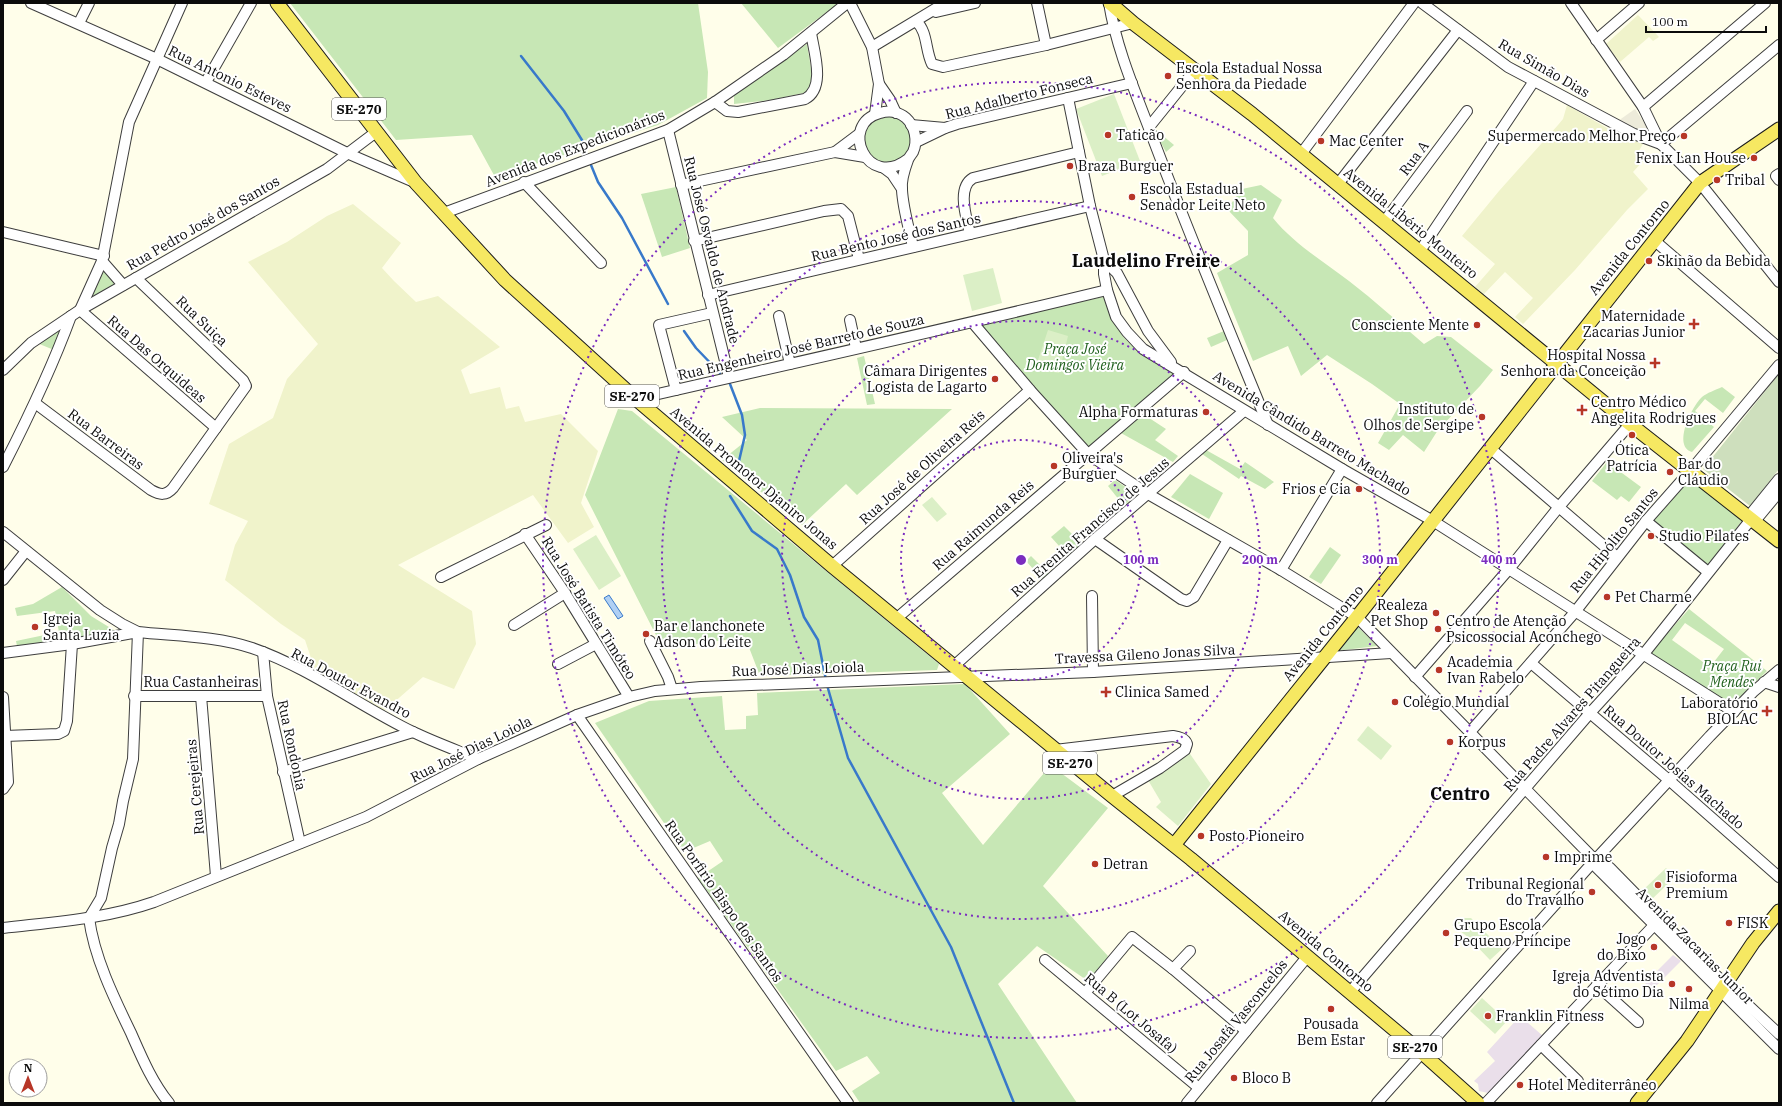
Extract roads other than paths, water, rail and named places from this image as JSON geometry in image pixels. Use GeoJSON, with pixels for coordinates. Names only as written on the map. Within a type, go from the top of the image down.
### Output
{"type":"FeatureCollection","features":[{"type":"Feature","properties":{"kind":"main road","name":"Avenida Promotor Djaniro Jonas"},"geometry":{"type":"LineString","coordinates":[[277,3],[416,183],[505,280],[636,399],[832,566],[969,677],[1055,750],[1174,845]]}},
{"type":"Feature","properties":{"kind":"main road","name":"Avenida Libério Monteiro"},"geometry":{"type":"LineString","coordinates":[[1112,4],[1133,23],[1301,154],[1630,424],[1691,470],[1751,520],[1779,541]]}},
{"type":"Feature","properties":{"kind":"main road","name":"Avenida Contorno"},"geometry":{"type":"LineString","coordinates":[[1478,1103],[1421,1052],[1174,845],[1322,658],[1357,617],[1432,521],[1491,449],[1556,364],[1700,183],[1779,129]]}},
{"type":"Feature","properties":{"kind":"main road"},"geometry":{"type":"LineString","coordinates":[[1637,1103],[1687,1042],[1753,943],[1779,911]]}},
{"type":"Feature","properties":{"kind":"street","name":"Rua Antonio Esteves"},"geometry":{"type":"LineString","coordinates":[[30,3],[79,23],[157,59],[349,154],[416,183]]}},
{"type":"Feature","properties":{"kind":"street"},"geometry":{"type":"LineString","coordinates":[[79,23],[89,3]]}},
{"type":"Feature","properties":{"kind":"street"},"geometry":{"type":"LineString","coordinates":[[3,467],[103,259],[129,122],[182,3]]}},
{"type":"Feature","properties":{"kind":"street"},"geometry":{"type":"LineString","coordinates":[[206,82],[251,3]]}},
{"type":"Feature","properties":{"kind":"street"},"geometry":{"type":"LineString","coordinates":[[849,3],[872,47],[879,84],[875,114]]}},
{"type":"Feature","properties":{"kind":"street","name":"Avenida dos Expedicionários"},"geometry":{"type":"LineString","coordinates":[[444,213],[524,182],[668,130],[715,102],[783,55],[849,3]]}},
{"type":"Feature","properties":{"kind":"street"},"geometry":{"type":"LineString","coordinates":[[872,47],[945,3]]}},
{"type":"Feature","properties":{"kind":"street"},"geometry":{"type":"LineString","coordinates":[[928,14],[975,3]]}},
{"type":"Feature","properties":{"kind":"street"},"geometry":{"type":"LineString","coordinates":[[1037,3],[1046,45]]}},
{"type":"Feature","properties":{"kind":"street"},"geometry":{"type":"LineString","coordinates":[[1301,154],[1414,3]]}},
{"type":"Feature","properties":{"kind":"street","name":"Rua Simão Dias"},"geometry":{"type":"LineString","coordinates":[[1422,3],[1508,67],[1634,134],[1661,144]]}},
{"type":"Feature","properties":{"kind":"street"},"geometry":{"type":"LineString","coordinates":[[1571,3],[1643,107],[1661,144],[1700,183],[1779,282]]}},
{"type":"Feature","properties":{"kind":"street"},"geometry":{"type":"LineString","coordinates":[[1596,40],[1639,3]]}},
{"type":"Feature","properties":{"kind":"street"},"geometry":{"type":"LineString","coordinates":[[1643,107],[1765,3]]}},
{"type":"Feature","properties":{"kind":"street"},"geometry":{"type":"LineString","coordinates":[[1112,4],[1114,28],[1132,82],[1181,213],[1268,425]]}},
{"type":"Feature","properties":{"kind":"street"},"geometry":{"type":"LineString","coordinates":[[916,21],[923,32],[928,57],[932,64],[937,67],[1046,45],[1133,23]]}},
{"type":"Feature","properties":{"kind":"street"},"geometry":{"type":"LineString","coordinates":[[1338,184],[1458,30]]}},
{"type":"Feature","properties":{"kind":"street"},"geometry":{"type":"LineString","coordinates":[[715,102],[727,111],[738,112],[805,99],[810,96],[815,86],[816,73],[810,33]]}},
{"type":"Feature","properties":{"kind":"street"},"geometry":{"type":"LineString","coordinates":[[1661,144],[1779,45]]}},
{"type":"Feature","properties":{"kind":"street"},"geometry":{"type":"LineString","coordinates":[[1149,127],[1195,70]]}},
{"type":"Feature","properties":{"kind":"street"},"geometry":{"type":"LineString","coordinates":[[1420,251],[1534,80]]}},
{"type":"Feature","properties":{"kind":"street","name":"Rua Adalberto Fonseca"},"geometry":{"type":"LineString","coordinates":[[916,142],[945,128],[1132,82]]}},
{"type":"Feature","properties":{"kind":"street"},"geometry":{"type":"LineString","coordinates":[[879,84],[890,100],[896,113]]}},
{"type":"Feature","properties":{"kind":"street"},"geometry":{"type":"LineString","coordinates":[[1068,98],[1090,206],[1104,260],[1104,274],[1107,290],[1116,317],[1126,332],[1143,349],[1181,371]]}},
{"type":"Feature","properties":{"kind":"street","name":"Rua A"},"geometry":{"type":"LineString","coordinates":[[1384,222],[1467,111]]}},
{"type":"Feature","properties":{"kind":"street"},"geometry":{"type":"LineString","coordinates":[[865,157],[859,142],[860,134],[865,123],[875,114],[889,112],[905,117],[911,124],[916,142],[912,153],[908,159],[901,164],[884,168]]}},
{"type":"Feature","properties":{"kind":"street"},"geometry":{"type":"LineString","coordinates":[[911,124],[945,128]]}},
{"type":"Feature","properties":{"kind":"street","name":"Rua José Osvaldo de Andrade"},"geometry":{"type":"LineString","coordinates":[[668,130],[694,241],[729,377]]}},
{"type":"Feature","properties":{"kind":"street","name":"Rua Pedro José dos Santos"},"geometry":{"type":"LineString","coordinates":[[3,370],[31,343],[76,313],[327,169],[349,154],[376,132]]}},
{"type":"Feature","properties":{"kind":"street"},"geometry":{"type":"LineString","coordinates":[[835,152],[860,134]]}},
{"type":"Feature","properties":{"kind":"street"},"geometry":{"type":"LineString","coordinates":[[681,185],[835,152],[865,157],[892,174],[902,189]]}},
{"type":"Feature","properties":{"kind":"street"},"geometry":{"type":"LineString","coordinates":[[970,234],[964,193],[966,185],[969,181],[973,178],[1079,152]]}},
{"type":"Feature","properties":{"kind":"street"},"geometry":{"type":"LineString","coordinates":[[908,159],[902,189],[913,247]]}},
{"type":"Feature","properties":{"kind":"street"},"geometry":{"type":"LineString","coordinates":[[1779,174],[1776,176],[1779,180]]}},
{"type":"Feature","properties":{"kind":"street"},"geometry":{"type":"LineString","coordinates":[[524,182],[601,263]]}},
{"type":"Feature","properties":{"kind":"street","name":"Rua Bento José dos Santos"},"geometry":{"type":"LineString","coordinates":[[708,295],[1090,206]]}},
{"type":"Feature","properties":{"kind":"street"},"geometry":{"type":"LineString","coordinates":[[694,241],[824,211],[841,209],[848,216],[859,259]]}},
{"type":"Feature","properties":{"kind":"street"},"geometry":{"type":"LineString","coordinates":[[3,232],[103,259],[123,285]]}},
{"type":"Feature","properties":{"kind":"street"},"geometry":{"type":"LineString","coordinates":[[1654,241],[1779,348]]}},
{"type":"Feature","properties":{"kind":"street"},"geometry":{"type":"LineString","coordinates":[[1104,260],[1121,279],[1136,311],[1154,342],[1181,371]]}},
{"type":"Feature","properties":{"kind":"street"},"geometry":{"type":"LineString","coordinates":[[1104,274],[1114,270]]}},
{"type":"Feature","properties":{"kind":"street","name":"Rua Suiça"},"geometry":{"type":"LineString","coordinates":[[136,278],[243,380],[246,386],[216,428]]}},
{"type":"Feature","properties":{"kind":"street"},"geometry":{"type":"LineString","coordinates":[[1107,290],[973,323],[1030,390],[1088,454],[1181,371]]}},
{"type":"Feature","properties":{"kind":"street","name":"Rua Das Orquideas"},"geometry":{"type":"LineString","coordinates":[[76,313],[216,428]]}},
{"type":"Feature","properties":{"kind":"street"},"geometry":{"type":"LineString","coordinates":[[676,390],[659,325],[712,313]]}},
{"type":"Feature","properties":{"kind":"street"},"geometry":{"type":"LineString","coordinates":[[779,316],[790,364]]}},
{"type":"Feature","properties":{"kind":"street"},"geometry":{"type":"LineString","coordinates":[[850,320],[856,348]]}},
{"type":"Feature","properties":{"kind":"street","name":"Rua Engenheiro José Barreto de Souza"},"geometry":{"type":"LineString","coordinates":[[636,399],[856,348],[973,323]]}},
{"type":"Feature","properties":{"kind":"street","name":"Rua Hipólito Santos"},"geometry":{"type":"LineString","coordinates":[[1470,732],[1575,612],[1646,521],[1779,365]]}},
{"type":"Feature","properties":{"kind":"street","name":"Avenida Cândido Barreto Machado"},"geometry":{"type":"LineString","coordinates":[[1181,371],[1244,411],[1432,521],[1643,655]]}},
{"type":"Feature","properties":{"kind":"street","name":"Rua José de Oliveira Reis"},"geometry":{"type":"LineString","coordinates":[[832,566],[1030,390]]}},
{"type":"Feature","properties":{"kind":"street","name":"Rua Barreiras"},"geometry":{"type":"LineString","coordinates":[[35,403],[151,490],[161,495],[168,494],[173,488],[216,428]]}},
{"type":"Feature","properties":{"kind":"street","name":"Rua Erenita Francisco de Jesus"},"geometry":{"type":"LineString","coordinates":[[955,666],[1095,539],[1244,411]]}},
{"type":"Feature","properties":{"kind":"street"},"geometry":{"type":"LineString","coordinates":[[1415,677],[1509,569],[1558,508],[1630,424]]}},
{"type":"Feature","properties":{"kind":"street"},"geometry":{"type":"LineString","coordinates":[[1491,449],[1617,557]]}},
{"type":"Feature","properties":{"kind":"street","name":"Avenida Zacarias Junior"},"geometry":{"type":"LineString","coordinates":[[1088,454],[1148,494],[1281,570],[1357,617],[1391,654],[1526,788],[1595,860],[1601,861],[1610,868],[1656,923],[1723,988],[1779,1049]]}},
{"type":"Feature","properties":{"kind":"street","name":"Rua Raimunda Reis"},"geometry":{"type":"LineString","coordinates":[[897,618],[1088,454]]}},
{"type":"Feature","properties":{"kind":"street"},"geometry":{"type":"LineString","coordinates":[[1281,570],[1342,469]]}},
{"type":"Feature","properties":{"kind":"street"},"geometry":{"type":"LineString","coordinates":[[1751,520],[1779,479]]}},
{"type":"Feature","properties":{"kind":"street"},"geometry":{"type":"LineString","coordinates":[[1751,520],[1779,492]]}},
{"type":"Feature","properties":{"kind":"street","name":"Rua Padre Alvares Pitangueira"},"geometry":{"type":"LineString","coordinates":[[1350,992],[1590,713],[1643,655],[1751,520]]}},
{"type":"Feature","properties":{"kind":"street"},"geometry":{"type":"LineString","coordinates":[[1646,521],[1708,572]]}},
{"type":"Feature","properties":{"kind":"street"},"geometry":{"type":"LineString","coordinates":[[441,577],[525,534],[546,525]]}},
{"type":"Feature","properties":{"kind":"street","name":"Rua Doutor Evandro"},"geometry":{"type":"LineString","coordinates":[[3,532],[100,610],[138,632],[218,640],[263,652],[314,675],[414,732],[478,759]]}},
{"type":"Feature","properties":{"kind":"street","name":"Rua José Batista Timóteo"},"geometry":{"type":"LineString","coordinates":[[525,534],[565,593],[628,697]]}},
{"type":"Feature","properties":{"kind":"street"},"geometry":{"type":"LineString","coordinates":[[1095,539],[1181,599],[1187,601],[1194,597],[1228,540]]}},
{"type":"Feature","properties":{"kind":"street"},"geometry":{"type":"LineString","coordinates":[[3,580],[26,551]]}},
{"type":"Feature","properties":{"kind":"street"},"geometry":{"type":"LineString","coordinates":[[514,625],[565,593]]}},
{"type":"Feature","properties":{"kind":"street"},"geometry":{"type":"LineString","coordinates":[[1092,596],[1093,672]]}},
{"type":"Feature","properties":{"kind":"street"},"geometry":{"type":"LineString","coordinates":[[3,653],[72,644],[138,632],[134,696],[133,759],[123,801],[120,824],[112,848],[101,898],[89,918],[92,938],[119,1007],[153,1080],[169,1103]]}},
{"type":"Feature","properties":{"kind":"street"},"geometry":{"type":"LineString","coordinates":[[650,641],[668,677],[672,689]]}},
{"type":"Feature","properties":{"kind":"street"},"geometry":{"type":"LineString","coordinates":[[5,736],[58,734],[64,731],[67,725],[72,644]]}},
{"type":"Feature","properties":{"kind":"street"},"geometry":{"type":"LineString","coordinates":[[558,664],[596,644]]}},
{"type":"Feature","properties":{"kind":"street","name":"Rua Rondonia"},"geometry":{"type":"LineString","coordinates":[[263,652],[267,696],[300,843]]}},
{"type":"Feature","properties":{"kind":"street","name":"Travessa Gileno Jonas Silva"},"geometry":{"type":"LineString","coordinates":[[969,677],[1093,672],[1391,654]]}},
{"type":"Feature","properties":{"kind":"street"},"geometry":{"type":"LineString","coordinates":[[1643,655],[1734,712]]}},
{"type":"Feature","properties":{"kind":"street","name":"Rua Doutor Josias Machado"},"geometry":{"type":"LineString","coordinates":[[1531,663],[1670,781],[1779,877]]}},
{"type":"Feature","properties":{"kind":"street"},"geometry":{"type":"LineString","coordinates":[[1377,1103],[1421,1052],[1595,860],[1670,781],[1710,736],[1764,682],[1779,670]]}},
{"type":"Feature","properties":{"kind":"street","name":"Rua José Dias Loiola"},"geometry":{"type":"LineString","coordinates":[[3,928],[89,918],[141,906],[366,817],[478,759],[577,716],[628,697],[672,689],[811,682],[969,677]]}},
{"type":"Feature","properties":{"kind":"street"},"geometry":{"type":"LineString","coordinates":[[1764,682],[1779,687]]}},
{"type":"Feature","properties":{"kind":"street","name":"Rua Castanheiras"},"geometry":{"type":"LineString","coordinates":[[134,696],[267,696]]}},
{"type":"Feature","properties":{"kind":"street","name":"Rua Cerejeiras"},"geometry":{"type":"LineString","coordinates":[[201,696],[216,876]]}},
{"type":"Feature","properties":{"kind":"street"},"geometry":{"type":"LineString","coordinates":[[3,697],[8,782],[4,789]]}},
{"type":"Feature","properties":{"kind":"street","name":"Rua Porfirio Bispo dos Santos"},"geometry":{"type":"LineString","coordinates":[[577,716],[848,1103]]}},
{"type":"Feature","properties":{"kind":"street"},"geometry":{"type":"LineString","coordinates":[[283,772],[414,732]]}},
{"type":"Feature","properties":{"kind":"street"},"geometry":{"type":"LineString","coordinates":[[1055,750],[1172,736],[1183,738],[1187,744],[1185,750],[1160,768],[1112,796]]}},
{"type":"Feature","properties":{"kind":"street"},"geometry":{"type":"LineString","coordinates":[[1486,1103],[1656,923]]}},
{"type":"Feature","properties":{"kind":"street"},"geometry":{"type":"LineString","coordinates":[[1085,993],[1132,937],[1173,969],[1246,1031]]}},
{"type":"Feature","properties":{"kind":"street"},"geometry":{"type":"LineString","coordinates":[[1173,969],[1190,951]]}},
{"type":"Feature","properties":{"kind":"street","name":"Rua Josafá Vasconcelos"},"geometry":{"type":"LineString","coordinates":[[1187,1103],[1307,957]]}},
{"type":"Feature","properties":{"kind":"street","name":"Rua B (Lot Josafa)"},"geometry":{"type":"LineString","coordinates":[[1045,960],[1200,1088]]}},
{"type":"Feature","properties":{"kind":"street"},"geometry":{"type":"LineString","coordinates":[[1597,985],[1638,1022]]}},
{"type":"Feature","properties":{"kind":"street","name":"Avenida Zacarias Junior"},"geometry":{"type":"LineString","coordinates":[[1723,988],[1779,1034]]}},
{"type":"Feature","properties":{"kind":"street"},"geometry":{"type":"LineString","coordinates":[[1541,1045],[1578,1081]]}},
{"type":"Feature","properties":{"kind":"water"},"geometry":{"type":"Polygon","coordinates":[[[609,595],[623,616],[618,619],[604,598],[609,595]]]}},
{"type":"Feature","properties":{"kind":"waterway"},"geometry":{"type":"LineString","coordinates":[[521,56],[564,111],[585,145]]}},
{"type":"Feature","properties":{"kind":"waterway"},"geometry":{"type":"LineString","coordinates":[[591,165],[598,182],[622,218],[668,304]]}},
{"type":"Feature","properties":{"kind":"waterway"},"geometry":{"type":"LineString","coordinates":[[684,331],[696,348],[720,373]]}},
{"type":"Feature","properties":{"kind":"waterway"},"geometry":{"type":"LineString","coordinates":[[730,384],[742,415],[745,435],[739,461]]}},
{"type":"Feature","properties":{"kind":"waterway"},"geometry":{"type":"LineString","coordinates":[[730,496],[752,531],[777,549],[790,575],[804,617],[818,640],[826,680]]}},
{"type":"Feature","properties":{"kind":"waterway"},"geometry":{"type":"LineString","coordinates":[[827,685],[848,758],[951,947],[1014,1103]]}},
{"type":"Feature","properties":{"kind":"place","name":"Escola Estadual Nossa Senhora da Piedade"},"geometry":{"type":"Point","coordinates":[1168,76]}},
{"type":"Feature","properties":{"kind":"place","name":"Taticão"},"geometry":{"type":"Point","coordinates":[1108,135]}},
{"type":"Feature","properties":{"kind":"place","name":"Supermercado Melhor Preço"},"geometry":{"type":"Point","coordinates":[1684,136]}},
{"type":"Feature","properties":{"kind":"place","name":"Mac Center"},"geometry":{"type":"Point","coordinates":[1321,141]}},
{"type":"Feature","properties":{"kind":"place","name":"Fenix Lan House"},"geometry":{"type":"Point","coordinates":[1754,158]}},
{"type":"Feature","properties":{"kind":"place","name":"Braza Burguer"},"geometry":{"type":"Point","coordinates":[1070,166]}},
{"type":"Feature","properties":{"kind":"place","name":"Tribal"},"geometry":{"type":"Point","coordinates":[1717,180]}},
{"type":"Feature","properties":{"kind":"place","name":"Escola Estadual Senador Leite Neto"},"geometry":{"type":"Point","coordinates":[1132,197]}},
{"type":"Feature","properties":{"kind":"place","name":"Skinão da Bebida"},"geometry":{"type":"Point","coordinates":[1649,261]}},
{"type":"Feature","properties":{"kind":"place","name":"Maternidade Zacarias Junior"},"geometry":{"type":"Point","coordinates":[1694,324]}},
{"type":"Feature","properties":{"kind":"place","name":"Consciente Mente"},"geometry":{"type":"Point","coordinates":[1477,325]}},
{"type":"Feature","properties":{"kind":"place","name":"Hospital Nossa Senhora da Conceição"},"geometry":{"type":"Point","coordinates":[1655,363]}},
{"type":"Feature","properties":{"kind":"place","name":"Câmara Dirigentes Logista de Lagarto"},"geometry":{"type":"Point","coordinates":[995,379]}},
{"type":"Feature","properties":{"kind":"place","name":"Centro Médico Angelita Rodrigues"},"geometry":{"type":"Point","coordinates":[1582,410]}},
{"type":"Feature","properties":{"kind":"place","name":"Alpha Formaturas"},"geometry":{"type":"Point","coordinates":[1206,412]}},
{"type":"Feature","properties":{"kind":"place","name":"Instituto de Olhos de Sergipe"},"geometry":{"type":"Point","coordinates":[1482,417]}},
{"type":"Feature","properties":{"kind":"place","name":"Ótica Patrícia"},"geometry":{"type":"Point","coordinates":[1632,435]}},
{"type":"Feature","properties":{"kind":"place","name":"Oliveira's Burguer"},"geometry":{"type":"Point","coordinates":[1054,466]}},
{"type":"Feature","properties":{"kind":"place","name":"Bar do Cláudio"},"geometry":{"type":"Point","coordinates":[1670,472]}},
{"type":"Feature","properties":{"kind":"place","name":"Frios e Cia"},"geometry":{"type":"Point","coordinates":[1359,489]}},
{"type":"Feature","properties":{"kind":"place","name":"Studio Pilates"},"geometry":{"type":"Point","coordinates":[1651,536]}},
{"type":"Feature","properties":{"kind":"place","name":"Pet Charme"},"geometry":{"type":"Point","coordinates":[1607,597]}},
{"type":"Feature","properties":{"kind":"place","name":"Realeza Pet Shop"},"geometry":{"type":"Point","coordinates":[1436,613]}},
{"type":"Feature","properties":{"kind":"place","name":"Igreja Santa Luzia"},"geometry":{"type":"Point","coordinates":[35,627]}},
{"type":"Feature","properties":{"kind":"place","name":"Centro de Atenção Psicossocial Aconchego"},"geometry":{"type":"Point","coordinates":[1438,629]}},
{"type":"Feature","properties":{"kind":"place","name":"Bar e lanchonete Adson do Leite"},"geometry":{"type":"Point","coordinates":[646,634]}},
{"type":"Feature","properties":{"kind":"place","name":"Academia Ivan Rabelo"},"geometry":{"type":"Point","coordinates":[1439,670]}},
{"type":"Feature","properties":{"kind":"place","name":"Clinica Samed"},"geometry":{"type":"Point","coordinates":[1106,692]}},
{"type":"Feature","properties":{"kind":"place","name":"Colégio Mundial"},"geometry":{"type":"Point","coordinates":[1395,702]}},
{"type":"Feature","properties":{"kind":"place","name":"Laboratório BIOLAC"},"geometry":{"type":"Point","coordinates":[1767,711]}},
{"type":"Feature","properties":{"kind":"place","name":"Korpus"},"geometry":{"type":"Point","coordinates":[1450,742]}},
{"type":"Feature","properties":{"kind":"place","name":"Posto Pioneiro"},"geometry":{"type":"Point","coordinates":[1201,836]}},
{"type":"Feature","properties":{"kind":"place","name":"Imprime"},"geometry":{"type":"Point","coordinates":[1546,857]}},
{"type":"Feature","properties":{"kind":"place","name":"Detran"},"geometry":{"type":"Point","coordinates":[1095,864]}},
{"type":"Feature","properties":{"kind":"place","name":"Fisioforma Premium"},"geometry":{"type":"Point","coordinates":[1658,885]}},
{"type":"Feature","properties":{"kind":"place","name":"Tribunal Regional do Travalho"},"geometry":{"type":"Point","coordinates":[1592,892]}},
{"type":"Feature","properties":{"kind":"place","name":"FISK"},"geometry":{"type":"Point","coordinates":[1729,923]}},
{"type":"Feature","properties":{"kind":"place","name":"Grupo Escola Pequeno Príncipe"},"geometry":{"type":"Point","coordinates":[1446,933]}},
{"type":"Feature","properties":{"kind":"place","name":"Jogo do Bixo"},"geometry":{"type":"Point","coordinates":[1654,947]}},
{"type":"Feature","properties":{"kind":"place","name":"Igreja Adventista do Sétimo Dia"},"geometry":{"type":"Point","coordinates":[1672,984]}},
{"type":"Feature","properties":{"kind":"place","name":"Nilma"},"geometry":{"type":"Point","coordinates":[1689,989]}},
{"type":"Feature","properties":{"kind":"place","name":"Pousada Bem Estar"},"geometry":{"type":"Point","coordinates":[1331,1009]}},
{"type":"Feature","properties":{"kind":"place","name":"Franklin Fitness"},"geometry":{"type":"Point","coordinates":[1488,1016]}},
{"type":"Feature","properties":{"kind":"place","name":"Bloco B"},"geometry":{"type":"Point","coordinates":[1234,1078]}},
{"type":"Feature","properties":{"kind":"place","name":"Hotel Mediterrâneo"},"geometry":{"type":"Point","coordinates":[1520,1085]}},
{"type":"Feature","properties":{"kind":"district","name":"Laudelino Freire"},"geometry":{"type":"Point","coordinates":[1146,260]}},
{"type":"Feature","properties":{"kind":"district","name":"Centro"},"geometry":{"type":"Point","coordinates":[1460,793]}},
{"type":"Feature","properties":{"kind":"park label","name":"Praça José Domingos Vieira"},"geometry":{"type":"Point","coordinates":[1075,358]}},
{"type":"Feature","properties":{"kind":"park label","name":"Praça Rui Mendes"},"geometry":{"type":"Point","coordinates":[1732,674]}}]}
